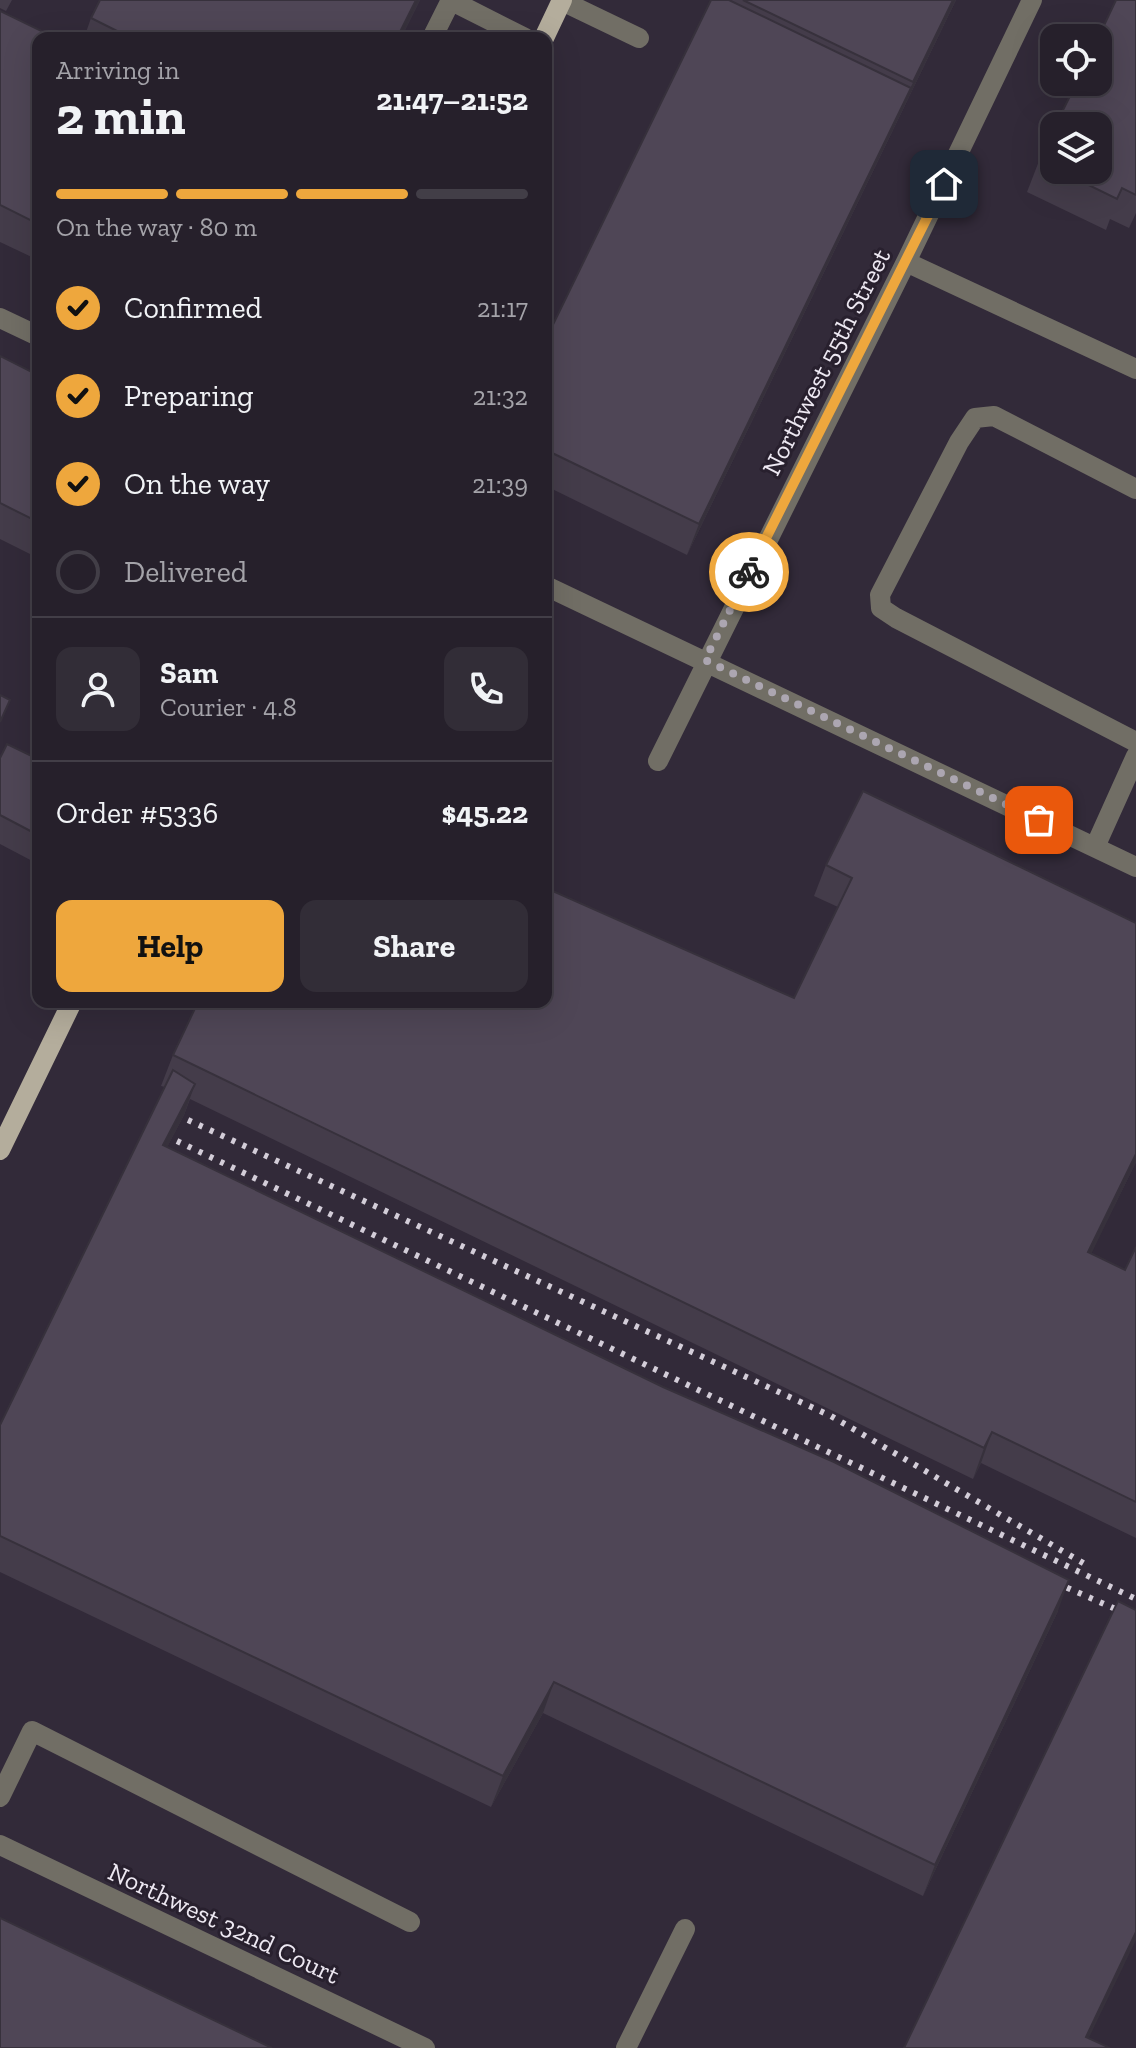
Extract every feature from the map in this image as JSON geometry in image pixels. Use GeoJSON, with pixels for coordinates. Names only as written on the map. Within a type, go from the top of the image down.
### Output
{"type":"FeatureCollection","features":[{"type":"Feature","properties":{"kind":"main road"},"geometry":{"type":"LineString","coordinates":[[547,32],[562,0]]}},
{"type":"Feature","properties":{"kind":"main road"},"geometry":{"type":"LineString","coordinates":[[0,1150],[69,1008]]}},
{"type":"Feature","properties":{"kind":"street"},"geometry":{"type":"LineString","coordinates":[[435,32],[451,0],[513,32]]}},
{"type":"Feature","properties":{"kind":"street"},"geometry":{"type":"LineString","coordinates":[[562,0],[639,38]]}},
{"type":"Feature","properties":{"kind":"street","name":"Northwest 55th Street"},"geometry":{"type":"LineString","coordinates":[[658,761],[705,660],[906,262],[1032,0]]}},
{"type":"Feature","properties":{"kind":"street"},"geometry":{"type":"LineString","coordinates":[[906,262],[1136,369]]}},
{"type":"Feature","properties":{"kind":"street"},"geometry":{"type":"LineString","coordinates":[[0,318],[32,333]]}},
{"type":"Feature","properties":{"kind":"street"},"geometry":{"type":"LineString","coordinates":[[1136,489],[994,416],[975,418],[959,442],[880,595],[881,608],[896,618],[1136,742]]}},
{"type":"Feature","properties":{"kind":"street"},"geometry":{"type":"LineString","coordinates":[[552,589],[1136,867]]}},
{"type":"Feature","properties":{"kind":"street"},"geometry":{"type":"LineString","coordinates":[[1095,847],[1136,756]]}},
{"type":"Feature","properties":{"kind":"street"},"geometry":{"type":"LineString","coordinates":[[0,1797],[32,1731],[410,1922]]}},
{"type":"Feature","properties":{"kind":"street","name":"Northwest 32nd Court"},"geometry":{"type":"LineString","coordinates":[[0,1845],[425,2048]]}},
{"type":"Feature","properties":{"kind":"street"},"geometry":{"type":"LineString","coordinates":[[626,2048],[685,1929]]}},
{"type":"Feature","properties":{"kind":"building"},"geometry":{"type":"Polygon","coordinates":[[[100,0],[416,0],[400,32],[119,32],[91,18],[100,0]]]}},
{"type":"Feature","properties":{"kind":"building"},"geometry":{"type":"Polygon","coordinates":[[[711,0],[729,0],[911,88],[699,524],[552,453],[552,327],[711,0]]]}},
{"type":"Feature","properties":{"kind":"building"},"geometry":{"type":"Polygon","coordinates":[[[743,0],[953,0],[913,82],[743,0]]]}},
{"type":"Feature","properties":{"kind":"building"},"geometry":{"type":"Polygon","coordinates":[[[1116,0],[1136,0],[1136,195],[1122,188],[1117,199],[1086,184],[1112,184],[1112,112],[1062,112],[1070,96],[1112,96],[1112,24],[1105,24],[1116,0]]]}},
{"type":"Feature","properties":{"kind":"building"},"geometry":{"type":"Polygon","coordinates":[[[0,11],[44,32],[32,32],[32,221],[0,205],[0,11]]]}},
{"type":"Feature","properties":{"kind":"building"},"geometry":{"type":"Polygon","coordinates":[[[0,356],[32,372],[32,519],[0,503],[0,356]]]}},
{"type":"Feature","properties":{"kind":"building"},"geometry":{"type":"Polygon","coordinates":[[[0,695],[10,700],[0,722],[0,695]]]}},
{"type":"Feature","properties":{"kind":"building"},"geometry":{"type":"Polygon","coordinates":[[[7,744],[32,756],[32,832],[0,815],[0,758],[7,744]]]}},
{"type":"Feature","properties":{"kind":"building"},"geometry":{"type":"Polygon","coordinates":[[[863,791],[1136,923],[1136,1154],[1088,1252],[1125,1270],[1136,1247],[1136,1502],[992,1432],[984,1448],[173,1055],[195,1008],[552,1008],[552,891],[794,998],[852,878],[826,865],[863,791]]]}},
{"type":"Feature","properties":{"kind":"building"},"geometry":{"type":"Polygon","coordinates":[[[173,1070],[195,1084],[163,1145],[663,1387],[834,1462],[1069,1580],[935,1865],[554,1682],[503,1776],[0,1536],[0,1425],[173,1070]]]}},
{"type":"Feature","properties":{"kind":"building"},"geometry":{"type":"Polygon","coordinates":[[[1118,1601],[1136,1610],[1136,1932],[1086,2037],[1110,2048],[904,2048],[1118,1601]]]}},
{"type":"Feature","properties":{"kind":"building"},"geometry":{"type":"Polygon","coordinates":[[[0,1918],[272,2048],[0,2048],[0,1918]]]}},
{"type":"Feature","properties":{"kind":"railway"},"geometry":{"type":"LineString","coordinates":[[188,1120],[831,1416],[1090,1567]]}},
{"type":"Feature","properties":{"kind":"railway"},"geometry":{"type":"LineString","coordinates":[[177,1141],[1136,1599]]}},
{"type":"Feature","properties":{"kind":"railway"},"geometry":{"type":"LineString","coordinates":[[1045,1578],[1136,1618]]}},
{"type":"Feature","properties":{"kind":"way so far"},"geometry":{"type":"LineString","coordinates":[[749,572],[705,660],[1039,820]]}},
{"type":"Feature","properties":{"kind":"route"},"geometry":{"type":"LineString","coordinates":[[749,572],[944,184]]}}]}
